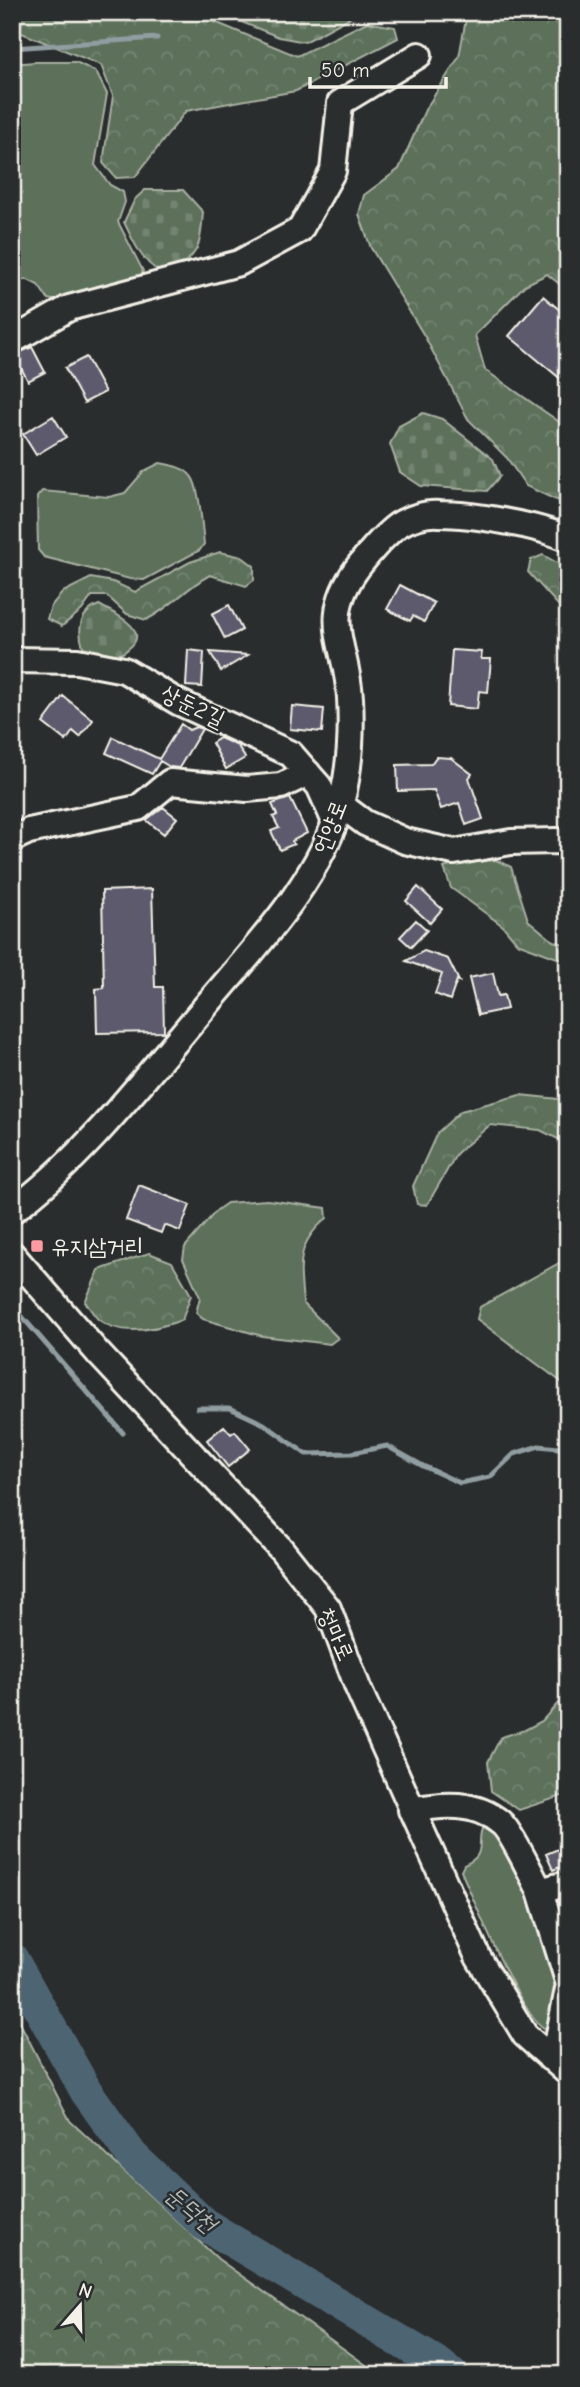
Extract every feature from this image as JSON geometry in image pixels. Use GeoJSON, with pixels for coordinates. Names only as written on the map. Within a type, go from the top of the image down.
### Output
{"type":"FeatureCollection","features":[{"type":"Feature","properties":{"kind":"street"},"geometry":{"type":"LineString","coordinates":[[12,341],[69,308],[239,263],[300,230],[333,172],[340,103],[419,55]]}},
{"type":"Feature","properties":{"kind":"street","name":"언양로"},"geometry":{"type":"LineString","coordinates":[[12,1212],[83,1147],[156,1065],[291,901],[328,841],[338,813],[348,766],[350,695],[336,612],[357,568],[398,525],[437,513],[520,525],[553,532],[568,539]]}},
{"type":"Feature","properties":{"kind":"street","name":"상둔2길"},"geometry":{"type":"LineString","coordinates":[[12,660],[77,661],[124,670],[178,702],[291,754],[338,813]]}},
{"type":"Feature","properties":{"kind":"street"},"geometry":{"type":"LineString","coordinates":[[12,839],[29,831],[138,808],[170,782],[247,789],[281,786],[308,774]]}},
{"type":"Feature","properties":{"kind":"street"},"geometry":{"type":"LineString","coordinates":[[338,813],[405,841],[454,852],[511,842],[557,841],[568,844]]}},
{"type":"Feature","properties":{"kind":"street","name":"청마로"},"geometry":{"type":"LineString","coordinates":[[12,1254],[98,1353],[281,1549],[328,1608],[358,1688],[478,1957],[525,2035],[562,2058]]}},
{"type":"Feature","properties":{"kind":"street"},"geometry":{"type":"LineString","coordinates":[[411,1810],[437,1805],[470,1806],[503,1824],[540,1891],[568,1980]]}},
{"type":"Feature","properties":{"kind":"street"},"geometry":{"type":"LineString","coordinates":[[540,1891],[558,1886],[568,1887]]}},
{"type":"Feature","properties":{"kind":"street"},"geometry":{"type":"LineString","coordinates":[[562,2058],[559,2034],[568,1989]]}},
{"type":"Feature","properties":{"kind":"green space"},"geometry":{"type":"Polygon","coordinates":[[[12,12],[191,12],[297,56],[367,22],[395,27],[398,38],[296,91],[186,111],[135,177],[116,178],[103,163],[113,96],[101,65],[17,31],[12,32],[12,12]]]}},
{"type":"Feature","properties":{"kind":"green space"},"geometry":{"type":"Polygon","coordinates":[[[216,12],[360,12],[305,42],[279,37],[216,12]]]}},
{"type":"Feature","properties":{"kind":"green space"},"geometry":{"type":"Polygon","coordinates":[[[457,12],[568,12],[568,291],[547,274],[525,285],[475,335],[485,370],[568,428],[568,503],[526,486],[507,458],[468,419],[425,337],[371,248],[359,214],[364,195],[399,169],[425,110],[459,57],[466,19],[457,12]]]}},
{"type":"Feature","properties":{"kind":"green space"},"geometry":{"type":"Polygon","coordinates":[[[76,62],[96,72],[107,94],[95,165],[110,185],[123,192],[125,202],[118,222],[143,271],[140,278],[57,301],[48,299],[38,285],[26,279],[12,284],[12,64],[76,62]]]}},
{"type":"Feature","properties":{"kind":"green space"},"geometry":{"type":"Polygon","coordinates":[[[145,190],[183,190],[203,212],[201,234],[196,249],[187,261],[168,275],[146,261],[124,222],[135,199],[145,190]]]}},
{"type":"Feature","properties":{"kind":"green space"},"geometry":{"type":"Polygon","coordinates":[[[423,413],[442,419],[493,459],[500,476],[487,491],[421,486],[400,472],[390,444],[399,426],[423,413]]]}},
{"type":"Feature","properties":{"kind":"green space"},"geometry":{"type":"Polygon","coordinates":[[[160,463],[185,470],[194,481],[199,498],[204,544],[200,550],[144,580],[130,579],[44,557],[38,550],[37,497],[42,491],[109,497],[125,493],[144,471],[160,463]]]}},
{"type":"Feature","properties":{"kind":"green space"},"geometry":{"type":"Polygon","coordinates":[[[220,552],[242,557],[254,566],[254,580],[246,586],[210,575],[146,620],[127,614],[107,596],[92,596],[82,610],[62,626],[47,619],[51,606],[63,592],[91,578],[113,582],[135,592],[190,562],[220,552]]]}},
{"type":"Feature","properties":{"kind":"green space"},"geometry":{"type":"Polygon","coordinates":[[[543,555],[568,569],[568,616],[528,572],[531,560],[543,555]]]}},
{"type":"Feature","properties":{"kind":"green space"},"geometry":{"type":"Polygon","coordinates":[[[99,605],[121,617],[134,629],[135,641],[123,653],[83,647],[80,634],[82,622],[88,612],[99,605]]]}},
{"type":"Feature","properties":{"kind":"green space"},"geometry":{"type":"Polygon","coordinates":[[[496,860],[511,867],[528,920],[553,941],[568,945],[568,962],[517,943],[503,926],[451,888],[444,868],[456,864],[496,860]]]}},
{"type":"Feature","properties":{"kind":"green space"},"geometry":{"type":"Polygon","coordinates":[[[520,1095],[568,1100],[568,1144],[540,1130],[490,1125],[457,1153],[427,1205],[417,1204],[413,1186],[437,1133],[461,1111],[520,1095]]]}},
{"type":"Feature","properties":{"kind":"green space"},"geometry":{"type":"Polygon","coordinates":[[[267,1200],[326,1208],[327,1218],[309,1237],[305,1247],[301,1278],[303,1303],[338,1338],[330,1344],[262,1336],[203,1319],[196,1313],[200,1297],[183,1259],[185,1247],[217,1210],[227,1203],[267,1200]]]}},
{"type":"Feature","properties":{"kind":"green space"},"geometry":{"type":"Polygon","coordinates":[[[149,1253],[172,1262],[191,1295],[182,1320],[162,1326],[129,1330],[99,1320],[85,1302],[99,1270],[149,1253]]]}},
{"type":"Feature","properties":{"kind":"green space"},"geometry":{"type":"Polygon","coordinates":[[[568,1254],[568,1387],[477,1319],[480,1307],[559,1263],[568,1254]]]}},
{"type":"Feature","properties":{"kind":"green space"},"geometry":{"type":"Polygon","coordinates":[[[568,1692],[568,1794],[519,1810],[491,1791],[488,1762],[501,1737],[525,1730],[542,1721],[568,1692]]]}},
{"type":"Feature","properties":{"kind":"green space"},"geometry":{"type":"Polygon","coordinates":[[[484,1824],[495,1828],[532,1895],[556,1975],[557,1988],[546,2029],[524,2005],[512,1983],[461,1871],[479,1852],[484,1824]]]}},
{"type":"Feature","properties":{"kind":"green space"},"geometry":{"type":"Polygon","coordinates":[[[12,2007],[70,2121],[218,2259],[380,2375],[12,2375],[12,2007]]]}},
{"type":"Feature","properties":{"kind":"building"},"geometry":{"type":"Polygon","coordinates":[[[543,296],[568,317],[568,385],[509,336],[543,296]]]}},
{"type":"Feature","properties":{"kind":"building"},"geometry":{"type":"Polygon","coordinates":[[[32,347],[45,372],[28,381],[14,355],[32,347]]]}},
{"type":"Feature","properties":{"kind":"building"},"geometry":{"type":"Polygon","coordinates":[[[86,357],[105,392],[84,403],[65,368],[86,357]]]}},
{"type":"Feature","properties":{"kind":"building"},"geometry":{"type":"Polygon","coordinates":[[[53,416],[66,437],[36,455],[23,434],[53,416]]]}},
{"type":"Feature","properties":{"kind":"building"},"geometry":{"type":"Polygon","coordinates":[[[400,585],[434,603],[424,622],[413,616],[410,621],[387,609],[400,585]]]}},
{"type":"Feature","properties":{"kind":"building"},"geometry":{"type":"Polygon","coordinates":[[[229,605],[242,630],[225,639],[212,614],[229,605]]]}},
{"type":"Feature","properties":{"kind":"building"},"geometry":{"type":"Polygon","coordinates":[[[188,650],[204,652],[202,687],[186,686],[188,650]]]}},
{"type":"Feature","properties":{"kind":"building"},"geometry":{"type":"Polygon","coordinates":[[[452,650],[482,652],[481,659],[491,659],[488,692],[479,691],[477,709],[448,706],[452,650]]]}},
{"type":"Feature","properties":{"kind":"building"},"geometry":{"type":"Polygon","coordinates":[[[210,652],[248,655],[221,671],[210,652]]]}},
{"type":"Feature","properties":{"kind":"building"},"geometry":{"type":"Polygon","coordinates":[[[63,696],[93,720],[80,737],[73,731],[66,741],[43,723],[63,696]]]}},
{"type":"Feature","properties":{"kind":"building"},"geometry":{"type":"Polygon","coordinates":[[[292,706],[324,709],[322,732],[290,729],[292,706]]]}},
{"type":"Feature","properties":{"kind":"building"},"geometry":{"type":"Polygon","coordinates":[[[181,724],[189,730],[196,727],[202,729],[179,768],[170,767],[160,761],[152,774],[106,753],[113,737],[159,759],[181,724]]]}},
{"type":"Feature","properties":{"kind":"building"},"geometry":{"type":"Polygon","coordinates":[[[220,738],[238,746],[245,758],[226,769],[212,743],[220,738]]]}},
{"type":"Feature","properties":{"kind":"building"},"geometry":{"type":"Polygon","coordinates":[[[436,757],[451,758],[472,774],[469,778],[483,819],[466,825],[459,803],[441,809],[434,790],[398,791],[397,765],[431,764],[436,757]]]}},
{"type":"Feature","properties":{"kind":"building"},"geometry":{"type":"Polygon","coordinates":[[[290,798],[307,833],[292,841],[294,844],[280,850],[271,831],[279,828],[273,817],[277,815],[272,804],[290,798]]]}},
{"type":"Feature","properties":{"kind":"building"},"geometry":{"type":"Polygon","coordinates":[[[163,807],[177,818],[164,834],[146,820],[163,807]]]}},
{"type":"Feature","properties":{"kind":"building"},"geometry":{"type":"Polygon","coordinates":[[[418,887],[442,909],[430,923],[406,901],[418,887]]]}},
{"type":"Feature","properties":{"kind":"building"},"geometry":{"type":"Polygon","coordinates":[[[152,889],[155,987],[163,987],[164,1032],[97,1033],[96,989],[104,988],[102,891],[152,889]]]}},
{"type":"Feature","properties":{"kind":"building"},"geometry":{"type":"Polygon","coordinates":[[[416,920],[427,930],[411,947],[400,937],[416,920]]]}},
{"type":"Feature","properties":{"kind":"building"},"geometry":{"type":"Polygon","coordinates":[[[424,951],[448,959],[459,981],[457,980],[450,1000],[435,994],[442,974],[406,961],[424,951]]]}},
{"type":"Feature","properties":{"kind":"building"},"geometry":{"type":"Polygon","coordinates":[[[493,973],[498,996],[504,995],[507,1009],[478,1015],[469,978],[493,973]]]}},
{"type":"Feature","properties":{"kind":"building"},"geometry":{"type":"Polygon","coordinates":[[[139,1185],[190,1205],[180,1231],[164,1225],[161,1233],[126,1220],[139,1185]]]}},
{"type":"Feature","properties":{"kind":"building"},"geometry":{"type":"Polygon","coordinates":[[[224,1426],[231,1434],[235,1431],[250,1449],[228,1467],[207,1440],[224,1426]]]}},
{"type":"Feature","properties":{"kind":"building"},"geometry":{"type":"Polygon","coordinates":[[[568,1845],[568,1864],[553,1870],[546,1854],[568,1845]]]}},
{"type":"Feature","properties":{"kind":"waterway"},"geometry":{"type":"LineString","coordinates":[[12,48],[157,38]]}},
{"type":"Feature","properties":{"kind":"waterway"},"geometry":{"type":"LineString","coordinates":[[12,1305],[123,1433]]}},
{"type":"Feature","properties":{"kind":"waterway"},"geometry":{"type":"LineString","coordinates":[[198,1408],[230,1408],[264,1424],[306,1454],[352,1453],[387,1446],[460,1483],[490,1477],[514,1454],[539,1446],[568,1449]]}},
{"type":"Feature","properties":{"kind":"waterway","name":"둔덕천"},"geometry":{"type":"LineString","coordinates":[[12,1959],[86,2091],[132,2156],[204,2224],[440,2365],[452,2375]]}},
{"type":"Feature","properties":{"kind":"place","name":"유지삼거리"},"geometry":{"type":"Point","coordinates":[37,1246]}}]}
